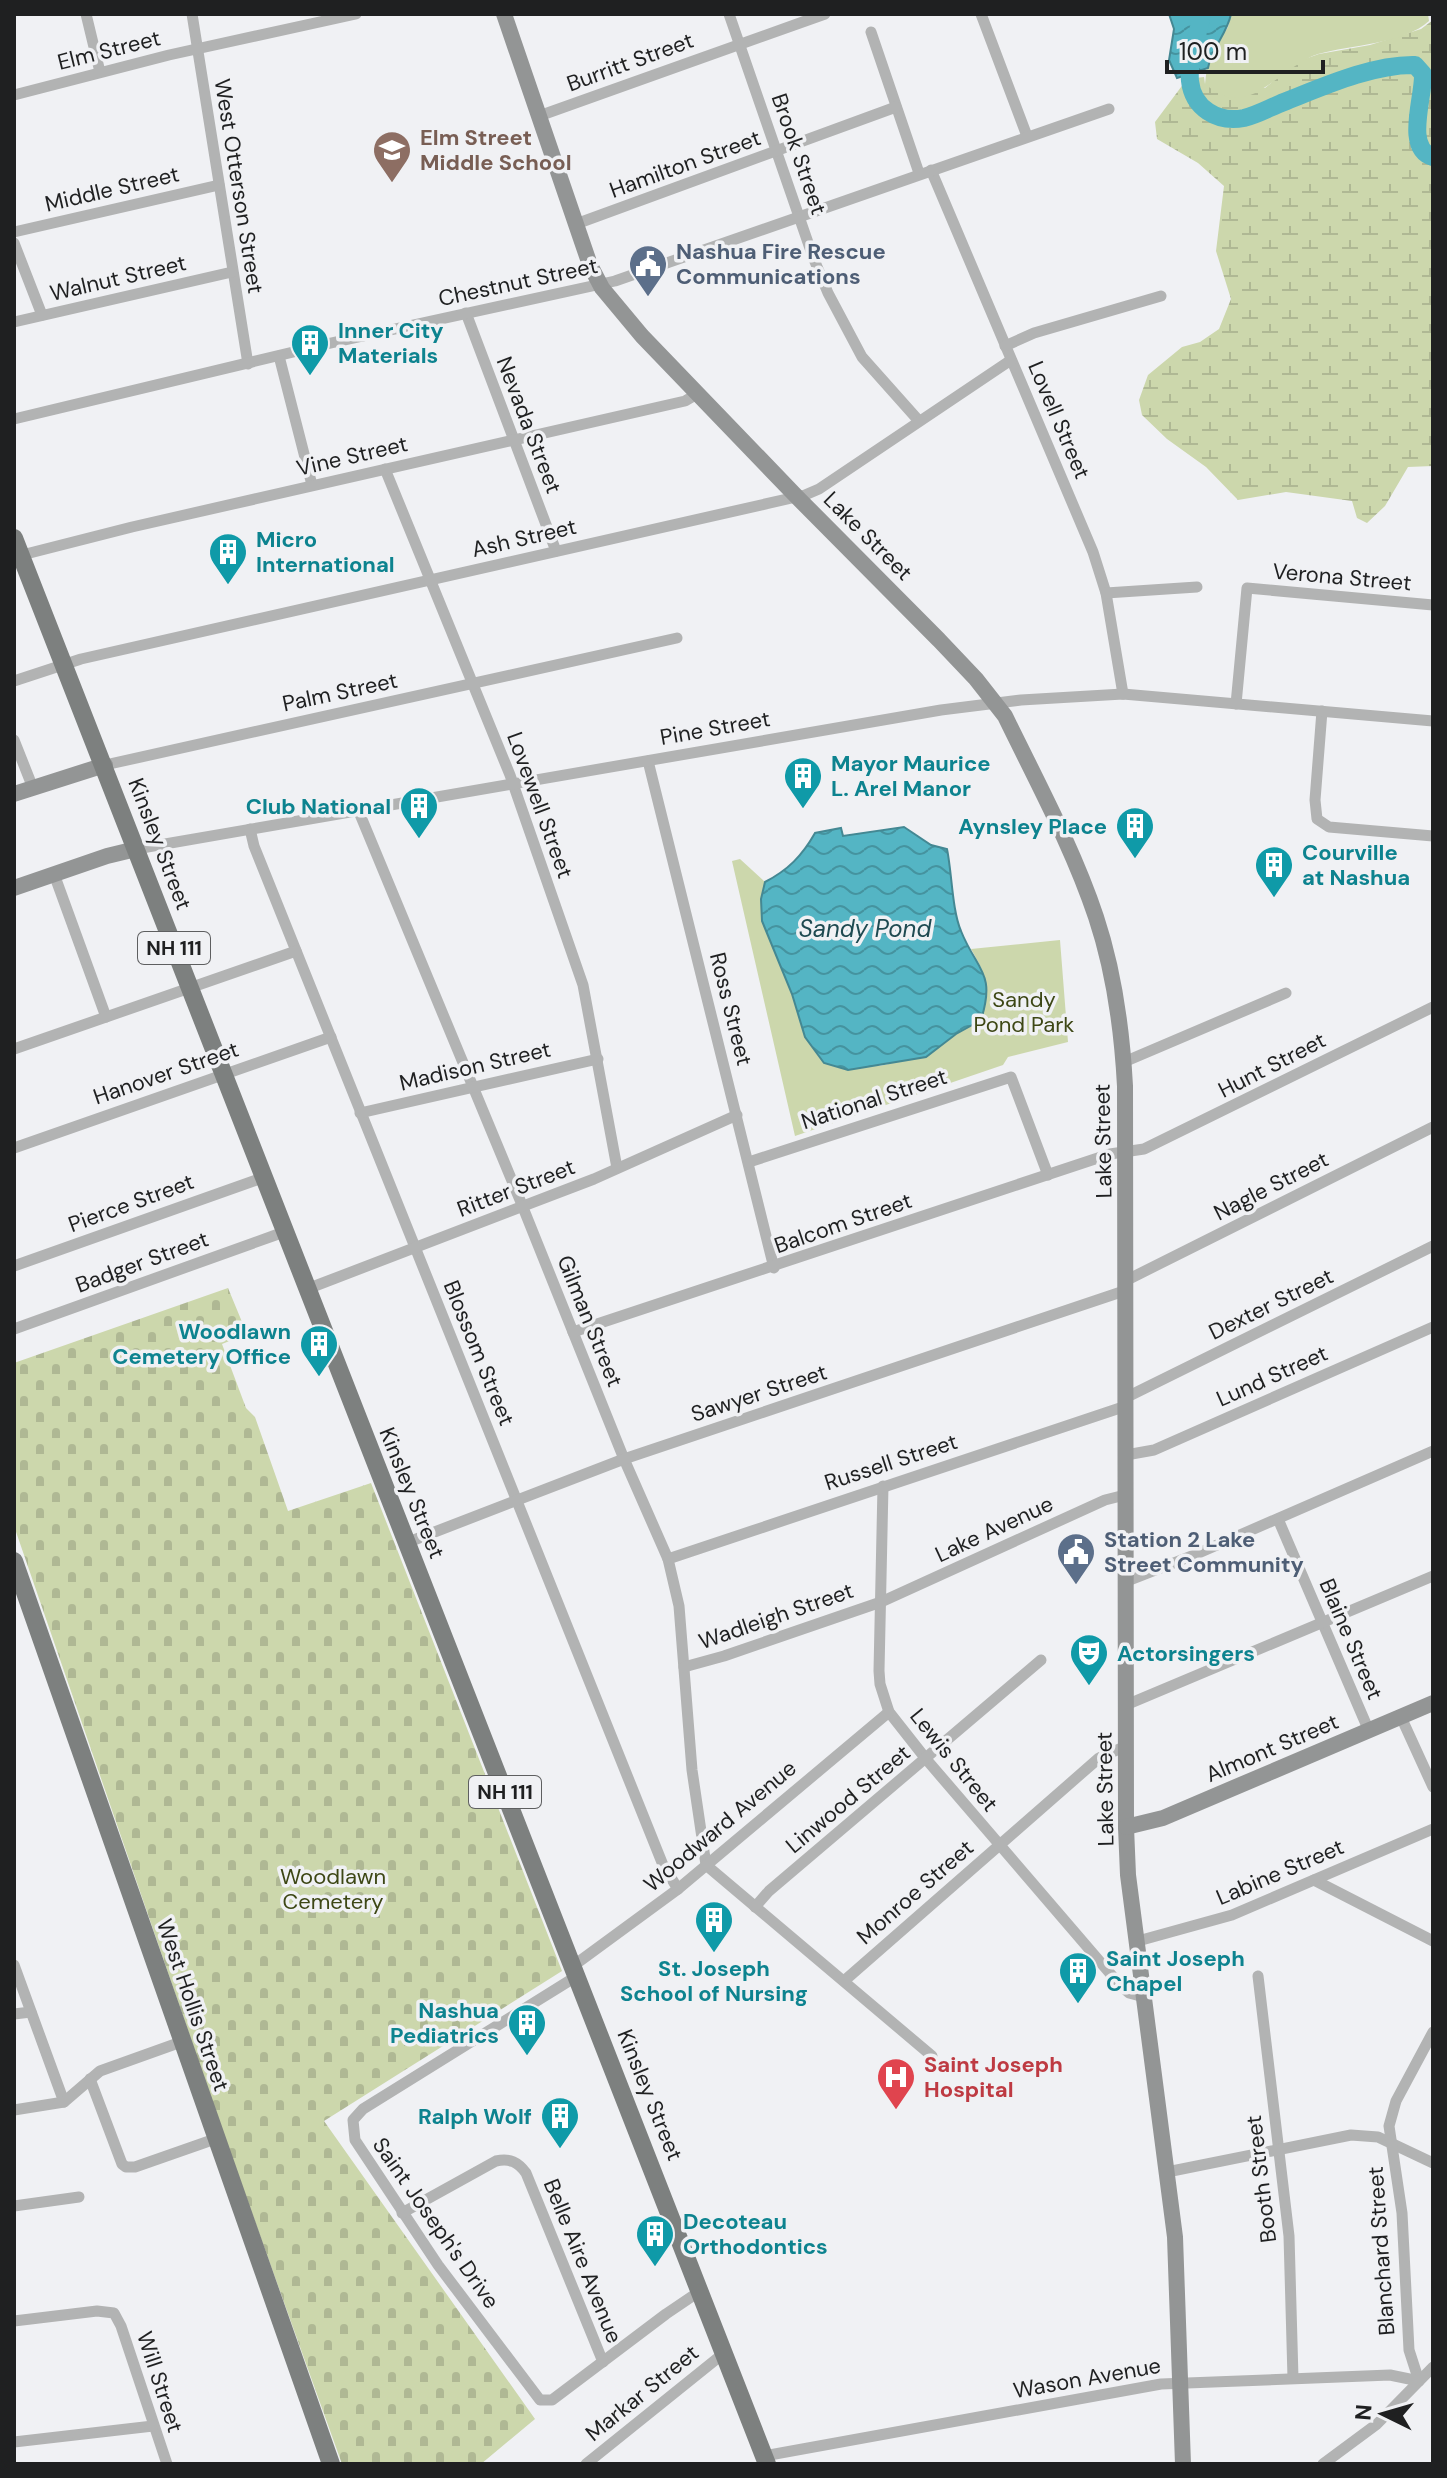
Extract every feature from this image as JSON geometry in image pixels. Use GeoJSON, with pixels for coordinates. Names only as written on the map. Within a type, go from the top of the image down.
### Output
{"type":"FeatureCollection","features":[{"type":"Feature","properties":{"kind":"main road","name":"Kinsley Street"},"geometry":{"type":"LineString","coordinates":[[16,550],[105,765],[262,1178],[766,2460]]}},
{"type":"Feature","properties":{"kind":"main road","name":"West Hollis Street"},"geometry":{"type":"LineString","coordinates":[[14,1561],[331,2464]]}},
{"type":"Feature","properties":{"kind":"street"},"geometry":{"type":"LineString","coordinates":[[86,14],[100,72]]}},
{"type":"Feature","properties":{"kind":"street","name":"West Otterson Street"},"geometry":{"type":"LineString","coordinates":[[192,14],[248,364]]}},
{"type":"Feature","properties":{"kind":"street","name":"Lake Street"},"geometry":{"type":"LineString","coordinates":[[504,14],[590,265],[600,285],[642,336],[939,640],[996,704],[1005,716],[1075,863],[1097,919],[1111,973],[1124,1062],[1128,1875],[1177,2270],[1183,2464]]}},
{"type":"Feature","properties":{"kind":"street","name":"Brook Street"},"geometry":{"type":"LineString","coordinates":[[729,14],[821,275],[865,361],[919,421]]}},
{"type":"Feature","properties":{"kind":"street","name":"Burritt Street"},"geometry":{"type":"LineString","coordinates":[[539,116],[825,14]]}},
{"type":"Feature","properties":{"kind":"street"},"geometry":{"type":"LineString","coordinates":[[981,14],[1027,136]]}},
{"type":"Feature","properties":{"kind":"street","name":"Elm Street"},"geometry":{"type":"LineString","coordinates":[[14,95],[100,72],[350,15]]}},
{"type":"Feature","properties":{"kind":"street","name":"Lovell Street"},"geometry":{"type":"LineString","coordinates":[[871,32],[896,107],[1005,346],[1093,552],[1106,593],[1123,694]]}},
{"type":"Feature","properties":{"kind":"street","name":"Hamilton Street"},"geometry":{"type":"LineString","coordinates":[[576,224],[896,107]]}},
{"type":"Feature","properties":{"kind":"street","name":"Chestnut Street"},"geometry":{"type":"LineString","coordinates":[[14,419],[466,313],[600,285],[1109,109]]}},
{"type":"Feature","properties":{"kind":"street","name":"Middle Street"},"geometry":{"type":"LineString","coordinates":[[14,232],[219,185]]}},
{"type":"Feature","properties":{"kind":"street"},"geometry":{"type":"LineString","coordinates":[[14,243],[42,315]]}},
{"type":"Feature","properties":{"kind":"street","name":"Walnut Street"},"geometry":{"type":"LineString","coordinates":[[14,322],[232,272]]}},
{"type":"Feature","properties":{"kind":"street"},"geometry":{"type":"LineString","coordinates":[[1005,346],[1034,333],[1161,296]]}},
{"type":"Feature","properties":{"kind":"street","name":"Nevada Street"},"geometry":{"type":"LineString","coordinates":[[466,313],[556,551]]}},
{"type":"Feature","properties":{"kind":"street"},"geometry":{"type":"LineString","coordinates":[[279,356],[312,485]]}},
{"type":"Feature","properties":{"kind":"street","name":"Ash Street"},"geometry":{"type":"LineString","coordinates":[[14,681],[63,663],[797,497],[819,489],[1011,360]]}},
{"type":"Feature","properties":{"kind":"street","name":"Vine Street"},"geometry":{"type":"LineString","coordinates":[[16,550],[515,440],[685,401],[697,394]]}},
{"type":"Feature","properties":{"kind":"street","name":"Lovewell Street"},"geometry":{"type":"LineString","coordinates":[[385,469],[513,785],[583,985],[617,1168]]}},
{"type":"Feature","properties":{"kind":"street"},"geometry":{"type":"LineString","coordinates":[[1106,593],[1197,587]]}},
{"type":"Feature","properties":{"kind":"street","name":"Verona Street"},"geometry":{"type":"LineString","coordinates":[[1236,704],[1247,588],[1433,605]]}},
{"type":"Feature","properties":{"kind":"street","name":"Palm Street"},"geometry":{"type":"LineString","coordinates":[[14,794],[105,765],[677,638]]}},
{"type":"Feature","properties":{"kind":"street","name":"Pine Street"},"geometry":{"type":"LineString","coordinates":[[14,888],[136,849],[941,710],[1021,700],[1123,694],[1433,721]]}},
{"type":"Feature","properties":{"kind":"street"},"geometry":{"type":"LineString","coordinates":[[1322,711],[1315,800],[1317,819],[1329,827],[1433,836]]}},
{"type":"Feature","properties":{"kind":"street"},"geometry":{"type":"LineString","coordinates":[[14,740],[33,788]]}},
{"type":"Feature","properties":{"kind":"street","name":"Ross Street"},"geometry":{"type":"LineString","coordinates":[[648,761],[774,1268]]}},
{"type":"Feature","properties":{"kind":"street","name":"Gilman Street"},"geometry":{"type":"LineString","coordinates":[[359,812],[523,1206],[624,1459],[668,1559],[679,1606],[692,1770],[706,1865]]}},
{"type":"Feature","properties":{"kind":"street","name":"Blossom Street"},"geometry":{"type":"LineString","coordinates":[[250,829],[254,846],[516,1501],[663,1865],[678,1889]]}},
{"type":"Feature","properties":{"kind":"street"},"geometry":{"type":"LineString","coordinates":[[54,874],[106,1017]]}},
{"type":"Feature","properties":{"kind":"street"},"geometry":{"type":"LineString","coordinates":[[14,1049],[296,951]]}},
{"type":"Feature","properties":{"kind":"street"},"geometry":{"type":"LineString","coordinates":[[1124,1062],[1286,993]]}},
{"type":"Feature","properties":{"kind":"street","name":"Hunt Street"},"geometry":{"type":"LineString","coordinates":[[1126,1152],[1156,1144],[1433,1007]]}},
{"type":"Feature","properties":{"kind":"street","name":"Hanover Street"},"geometry":{"type":"LineString","coordinates":[[14,1148],[331,1037]]}},
{"type":"Feature","properties":{"kind":"street","name":"Madison Street"},"geometry":{"type":"LineString","coordinates":[[360,1113],[598,1059]]}},
{"type":"Feature","properties":{"kind":"street","name":"National Street"},"geometry":{"type":"LineString","coordinates":[[749,1162],[1011,1077],[1048,1175]]}},
{"type":"Feature","properties":{"kind":"street","name":"Ritter Street"},"geometry":{"type":"LineString","coordinates":[[307,1289],[617,1168],[737,1115]]}},
{"type":"Feature","properties":{"kind":"street","name":"Nagle Street"},"geometry":{"type":"LineString","coordinates":[[1127,1285],[1433,1127]]}},
{"type":"Feature","properties":{"kind":"street","name":"Balcom Street"},"geometry":{"type":"LineString","coordinates":[[573,1332],[774,1268],[1110,1154],[1126,1152]]}},
{"type":"Feature","properties":{"kind":"street","name":"Pierce Street"},"geometry":{"type":"LineString","coordinates":[[14,1266],[262,1178]]}},
{"type":"Feature","properties":{"kind":"street","name":"Badger Street"},"geometry":{"type":"LineString","coordinates":[[14,1329],[284,1232]]}},
{"type":"Feature","properties":{"kind":"street","name":"Dexter Street"},"geometry":{"type":"LineString","coordinates":[[1126,1401],[1433,1246]]}},
{"type":"Feature","properties":{"kind":"street","name":"Sawyer Street"},"geometry":{"type":"LineString","coordinates":[[406,1543],[624,1459],[1127,1285]]}},
{"type":"Feature","properties":{"kind":"street","name":"Lund Street"},"geometry":{"type":"LineString","coordinates":[[1126,1455],[1154,1450],[1433,1327]]}},
{"type":"Feature","properties":{"kind":"street","name":"Russell Street"},"geometry":{"type":"LineString","coordinates":[[668,1559],[1126,1401]]}},
{"type":"Feature","properties":{"kind":"street"},"geometry":{"type":"LineString","coordinates":[[1125,1582],[1433,1451]]}},
{"type":"Feature","properties":{"kind":"street","name":"Lewis Street"},"geometry":{"type":"LineString","coordinates":[[883,1486],[879,1671],[889,1712],[999,1846],[1120,1985],[1129,1993],[1144,1997]]}},
{"type":"Feature","properties":{"kind":"street","name":"Lake Avenue"},"geometry":{"type":"LineString","coordinates":[[881,1602],[1105,1500],[1125,1495]]}},
{"type":"Feature","properties":{"kind":"street","name":"Blaine Street"},"geometry":{"type":"LineString","coordinates":[[1278,1519],[1369,1731]]}},
{"type":"Feature","properties":{"kind":"street"},"geometry":{"type":"LineString","coordinates":[[1126,1705],[1433,1576]]}},
{"type":"Feature","properties":{"kind":"street","name":"Wadleigh Street"},"geometry":{"type":"LineString","coordinates":[[684,1667],[881,1602]]}},
{"type":"Feature","properties":{"kind":"street","name":"Linwood Street"},"geometry":{"type":"LineString","coordinates":[[755,1907],[769,1891],[1041,1660]]}},
{"type":"Feature","properties":{"kind":"street","name":"Almont Street"},"geometry":{"type":"LineString","coordinates":[[1126,1827],[1163,1818],[1433,1703]]}},
{"type":"Feature","properties":{"kind":"street","name":"Woodward Avenue"},"geometry":{"type":"LineString","coordinates":[[575,1971],[889,1712]]}},
{"type":"Feature","properties":{"kind":"street"},"geometry":{"type":"LineString","coordinates":[[1401,1717],[1433,1787]]}},
{"type":"Feature","properties":{"kind":"street","name":"Monroe Street"},"geometry":{"type":"LineString","coordinates":[[844,1981],[1099,1758],[1126,1746]]}},
{"type":"Feature","properties":{"kind":"street","name":"Labine Street"},"geometry":{"type":"LineString","coordinates":[[1138,1941],[1232,1915],[1433,1829]]}},
{"type":"Feature","properties":{"kind":"street"},"geometry":{"type":"LineString","coordinates":[[706,1865],[932,2056]]}},
{"type":"Feature","properties":{"kind":"street"},"geometry":{"type":"LineString","coordinates":[[1314,1880],[1433,1941]]}},
{"type":"Feature","properties":{"kind":"street"},"geometry":{"type":"LineString","coordinates":[[14,1965],[64,2102]]}},
{"type":"Feature","properties":{"kind":"street","name":"Saint Joseph's Drive"},"geometry":{"type":"LineString","coordinates":[[575,1971],[356,2115],[352,2126],[355,2140],[402,2213],[540,2400],[552,2400],[700,2291]]}},
{"type":"Feature","properties":{"kind":"street","name":"Booth Street"},"geometry":{"type":"LineString","coordinates":[[1258,1976],[1289,2236],[1293,2378]]}},
{"type":"Feature","properties":{"kind":"street"},"geometry":{"type":"LineString","coordinates":[[14,2014],[31,2012]]}},
{"type":"Feature","properties":{"kind":"street","name":"Blanchard Street"},"geometry":{"type":"LineString","coordinates":[[1419,2381],[1409,2350],[1402,2213],[1389,2126],[1392,2112],[1433,2032]]}},
{"type":"Feature","properties":{"kind":"street"},"geometry":{"type":"LineString","coordinates":[[14,2110],[64,2102],[100,2071],[181,2042]]}},
{"type":"Feature","properties":{"kind":"street"},"geometry":{"type":"LineString","coordinates":[[90,2079],[122,2164],[126,2167],[135,2167],[215,2139]]}},
{"type":"Feature","properties":{"kind":"street"},"geometry":{"type":"LineString","coordinates":[[1167,2172],[1351,2135],[1390,2141],[1433,2163]]}},
{"type":"Feature","properties":{"kind":"street","name":"Belle Aire Avenue"},"geometry":{"type":"LineString","coordinates":[[402,2213],[496,2161],[508,2160],[519,2164],[526,2173],[603,2362]]}},
{"type":"Feature","properties":{"kind":"street"},"geometry":{"type":"LineString","coordinates":[[14,2206],[79,2197]]}},
{"type":"Feature","properties":{"kind":"street","name":"Will Street"},"geometry":{"type":"LineString","coordinates":[[14,2321],[97,2311],[114,2313],[167,2464]]}},
{"type":"Feature","properties":{"kind":"street","name":"Markar Street"},"geometry":{"type":"LineString","coordinates":[[586,2464],[724,2353]]}},
{"type":"Feature","properties":{"kind":"street"},"geometry":{"type":"LineString","coordinates":[[1323,2464],[1377,2424],[1433,2367]]}},
{"type":"Feature","properties":{"kind":"street","name":"Wason Avenue"},"geometry":{"type":"LineString","coordinates":[[766,2460],[1181,2382],[1390,2375],[1419,2381]]}},
{"type":"Feature","properties":{"kind":"street"},"geometry":{"type":"LineString","coordinates":[[14,2442],[153,2426]]}},
{"type":"Feature","properties":{"kind":"green space"},"geometry":{"type":"Polygon","coordinates":[[[1231,14],[1428,14],[1429,21],[1406,35],[1308,58],[1257,92],[1238,98],[1220,94],[1205,84],[1208,58],[1228,27],[1231,14]]]}},
{"type":"Feature","properties":{"kind":"green space"},"geometry":{"type":"Polygon","coordinates":[[[1433,20],[1433,466],[1408,467],[1385,506],[1367,523],[1357,518],[1352,501],[1286,492],[1238,500],[1206,467],[1167,439],[1142,415],[1139,400],[1148,375],[1182,347],[1200,342],[1219,329],[1231,299],[1216,251],[1224,186],[1198,163],[1157,139],[1155,122],[1187,79],[1204,77],[1205,84],[1265,88],[1296,62],[1319,54],[1370,45],[1421,29],[1433,20]]]}},
{"type":"Feature","properties":{"kind":"green space","name":"Sandy Pond Park"},"geometry":{"type":"Polygon","coordinates":[[[740,859],[765,882],[763,896],[767,925],[805,1037],[874,1066],[897,1061],[981,1020],[986,983],[971,949],[1060,940],[1068,1042],[1008,1057],[1003,1065],[795,1136],[732,861],[740,859]]]}},
{"type":"Feature","properties":{"kind":"green space","name":"Woodlawn Cemetery"},"geometry":{"type":"Polygon","coordinates":[[[228,1288],[247,1334],[222,1344],[246,1408],[255,1417],[288,1511],[371,1483],[562,1971],[324,2121],[535,2419],[481,2464],[342,2464],[224,2135],[14,1526],[14,1363],[228,1288]]]}},
{"type":"Feature","properties":{"kind":"water"},"geometry":{"type":"Polygon","coordinates":[[[1169,14],[1231,14],[1208,68],[1177,78],[1169,60],[1174,29],[1169,14]]]}},
{"type":"Feature","properties":{"kind":"water","name":"Sandy Pond"},"geometry":{"type":"Polygon","coordinates":[[[904,827],[931,845],[947,849],[958,922],[983,972],[985,1004],[981,1020],[926,1057],[848,1070],[824,1063],[805,1037],[792,994],[762,921],[761,899],[765,882],[794,862],[815,833],[841,828],[843,836],[904,827]]]}},
{"type":"Feature","properties":{"kind":"waterway"},"geometry":{"type":"LineString","coordinates":[[1202,14],[1192,56],[1190,81],[1196,99],[1208,112],[1225,118],[1244,118],[1348,78],[1382,68],[1415,65],[1423,74],[1417,133],[1419,144],[1424,152],[1433,157]]}},
{"type":"Feature","properties":{"kind":"place","name":"Elm Street Middle School"},"geometry":{"type":"Point","coordinates":[392,184]}},
{"type":"Feature","properties":{"kind":"place","name":"Nashua Fire Rescue Communications"},"geometry":{"type":"Point","coordinates":[648,298]}},
{"type":"Feature","properties":{"kind":"place","name":"Inner City Materials"},"geometry":{"type":"Point","coordinates":[310,377]}},
{"type":"Feature","properties":{"kind":"place","name":"Micro International"},"geometry":{"type":"Point","coordinates":[228,586]}},
{"type":"Feature","properties":{"kind":"place","name":"Mayor Maurice L. Arel Manor"},"geometry":{"type":"Point","coordinates":[803,810]}},
{"type":"Feature","properties":{"kind":"place","name":"Club National"},"geometry":{"type":"Point","coordinates":[419,840]}},
{"type":"Feature","properties":{"kind":"place","name":"Aynsley Place"},"geometry":{"type":"Point","coordinates":[1135,860]}},
{"type":"Feature","properties":{"kind":"place","name":"Courville at Nashua"},"geometry":{"type":"Point","coordinates":[1274,899]}},
{"type":"Feature","properties":{"kind":"place","name":"Woodlawn Cemetery Office"},"geometry":{"type":"Point","coordinates":[319,1378]}},
{"type":"Feature","properties":{"kind":"place","name":"Station 2 Lake Street Community"},"geometry":{"type":"Point","coordinates":[1076,1586]}},
{"type":"Feature","properties":{"kind":"place","name":"Actorsingers"},"geometry":{"type":"Point","coordinates":[1089,1687]}},
{"type":"Feature","properties":{"kind":"place","name":"St. Joseph School of Nursing"},"geometry":{"type":"Point","coordinates":[714,1954]}},
{"type":"Feature","properties":{"kind":"place","name":"Saint Joseph Chapel"},"geometry":{"type":"Point","coordinates":[1078,2005]}},
{"type":"Feature","properties":{"kind":"place","name":"Nashua Pediatrics"},"geometry":{"type":"Point","coordinates":[527,2057]}},
{"type":"Feature","properties":{"kind":"place","name":"Saint Joseph Hospital"},"geometry":{"type":"Point","coordinates":[896,2111]}},
{"type":"Feature","properties":{"kind":"place","name":"Ralph Wolf"},"geometry":{"type":"Point","coordinates":[560,2150]}},
{"type":"Feature","properties":{"kind":"place","name":"Decoteau Orthodontics"},"geometry":{"type":"Point","coordinates":[655,2268]}}]}
